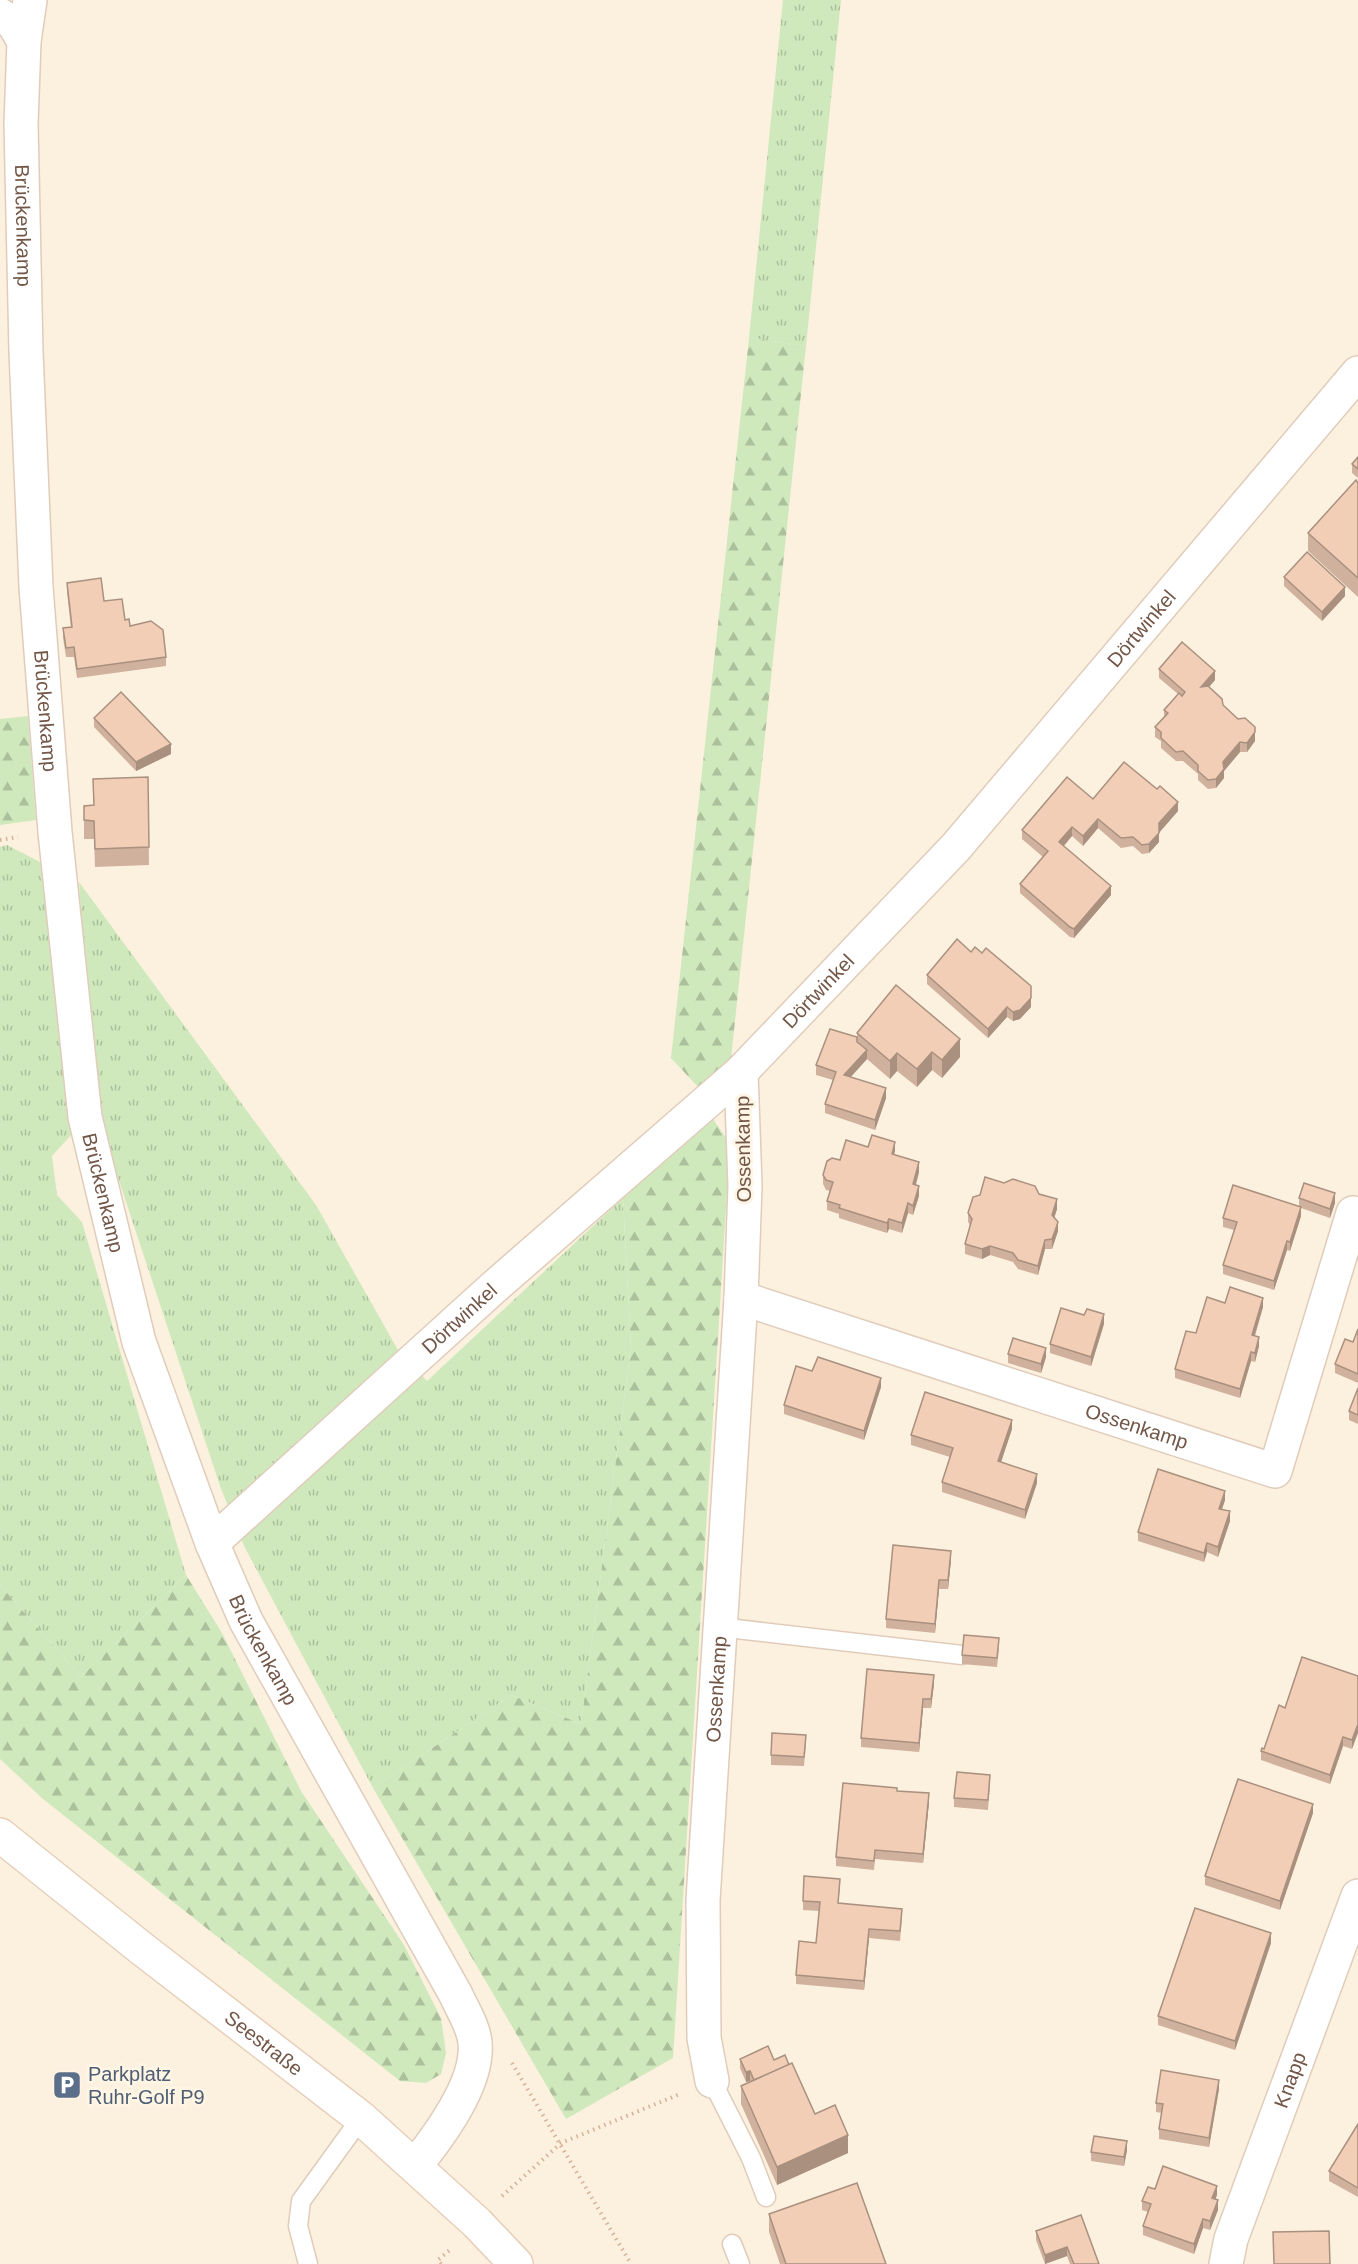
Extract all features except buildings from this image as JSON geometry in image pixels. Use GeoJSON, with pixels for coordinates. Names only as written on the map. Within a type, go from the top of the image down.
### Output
{"type":"FeatureCollection","features":[{"type":"Feature","properties":{"kind":"street","name":"Brückenkamp"},"geometry":{"type":"LineString","coordinates":[[30,0],[11,112],[26,352],[36,587],[55,832],[85,1117],[139,1342],[212,1543],[246,1621],[456,1995],[475,2040],[476,2057],[470,2079],[441,2134],[415,2166]]}},
{"type":"Feature","properties":{"kind":"street"},"geometry":{"type":"LineString","coordinates":[[0,15],[13,23],[24,41]]}},
{"type":"Feature","properties":{"kind":"street","name":"Dörtwinkel"},"geometry":{"type":"LineString","coordinates":[[212,1543],[493,1288],[741,1072],[957,847],[1358,374]]}},
{"type":"Feature","properties":{"kind":"street","name":"Ossenkamp"},"geometry":{"type":"LineString","coordinates":[[712,2081],[704,2038],[703,1900],[741,1298],[745,1186],[741,1072]]}},
{"type":"Feature","properties":{"kind":"street","name":"Ossenkamp"},"geometry":{"type":"LineString","coordinates":[[741,1298],[1275,1471],[1353,1213]]}},
{"type":"Feature","properties":{"kind":"street","name":"Seestraße"},"geometry":{"type":"LineString","coordinates":[[0,1835],[141,1948],[361,2118],[477,2223],[516,2264]]}},
{"type":"Feature","properties":{"kind":"street","name":"Knapp"},"geometry":{"type":"LineString","coordinates":[[1226,2264],[1231,2239],[1358,1896]]}},
{"type":"Feature","properties":{"kind":"lane"},"geometry":{"type":"LineString","coordinates":[[719,1628],[963,1655]]}},
{"type":"Feature","properties":{"kind":"lane"},"geometry":{"type":"LineString","coordinates":[[712,2081],[751,2158],[766,2197]]}},
{"type":"Feature","properties":{"kind":"lane"},"geometry":{"type":"LineString","coordinates":[[308,2264],[298,2226],[301,2201],[361,2118]]}},
{"type":"Feature","properties":{"kind":"lane"},"geometry":{"type":"LineString","coordinates":[[732,2244],[740,2264]]}},
{"type":"Feature","properties":{"kind":"path"},"geometry":{"type":"LineString","coordinates":[[512,2061],[631,2264]]}},
{"type":"Feature","properties":{"kind":"path"},"geometry":{"type":"LineString","coordinates":[[477,2223],[508,2190],[561,2143],[712,2081]]}},
{"type":"Feature","properties":{"kind":"green space"},"geometry":{"type":"Polygon","coordinates":[[[783,0],[841,0],[806,346],[749,338],[783,0]]]}},
{"type":"Feature","properties":{"kind":"green space"},"geometry":{"type":"Polygon","coordinates":[[[749,338],[806,346],[731,1059],[698,1087],[671,1058],[749,338]]]}},
{"type":"Feature","properties":{"kind":"green space"},"geometry":{"type":"Polygon","coordinates":[[[28,716],[36,820],[0,825],[0,719],[28,716]]]}},
{"type":"Feature","properties":{"kind":"green space"},"geometry":{"type":"Polygon","coordinates":[[[7,845],[44,864],[73,1133],[52,1156],[57,1195],[82,1222],[186,1575],[81,1677],[0,1585],[0,847],[7,845]]]}},
{"type":"Feature","properties":{"kind":"green space"},"geometry":{"type":"Polygon","coordinates":[[[79,882],[316,1205],[398,1350],[427,1381],[623,1198],[631,1347],[581,1724],[511,1695],[373,1788],[244,1546],[220,1486],[93,1102],[79,882]]]}},
{"type":"Feature","properties":{"kind":"green space"},"geometry":{"type":"Polygon","coordinates":[[[711,1116],[730,1144],[673,2058],[566,2119],[373,1788],[511,1695],[581,1724],[631,1347],[623,1198],[711,1116]]]}},
{"type":"Feature","properties":{"kind":"green space"},"geometry":{"type":"Polygon","coordinates":[[[186,1575],[222,1633],[301,1791],[404,1945],[441,2018],[446,2053],[441,2074],[426,2083],[400,2081],[43,1799],[0,1759],[0,1585],[81,1677],[186,1575]]]}},
{"type":"Feature","properties":{"kind":"place","name":"Parkplatz Ruhr-Golf P9"},"geometry":{"type":"Point","coordinates":[67,2085]}}]}
